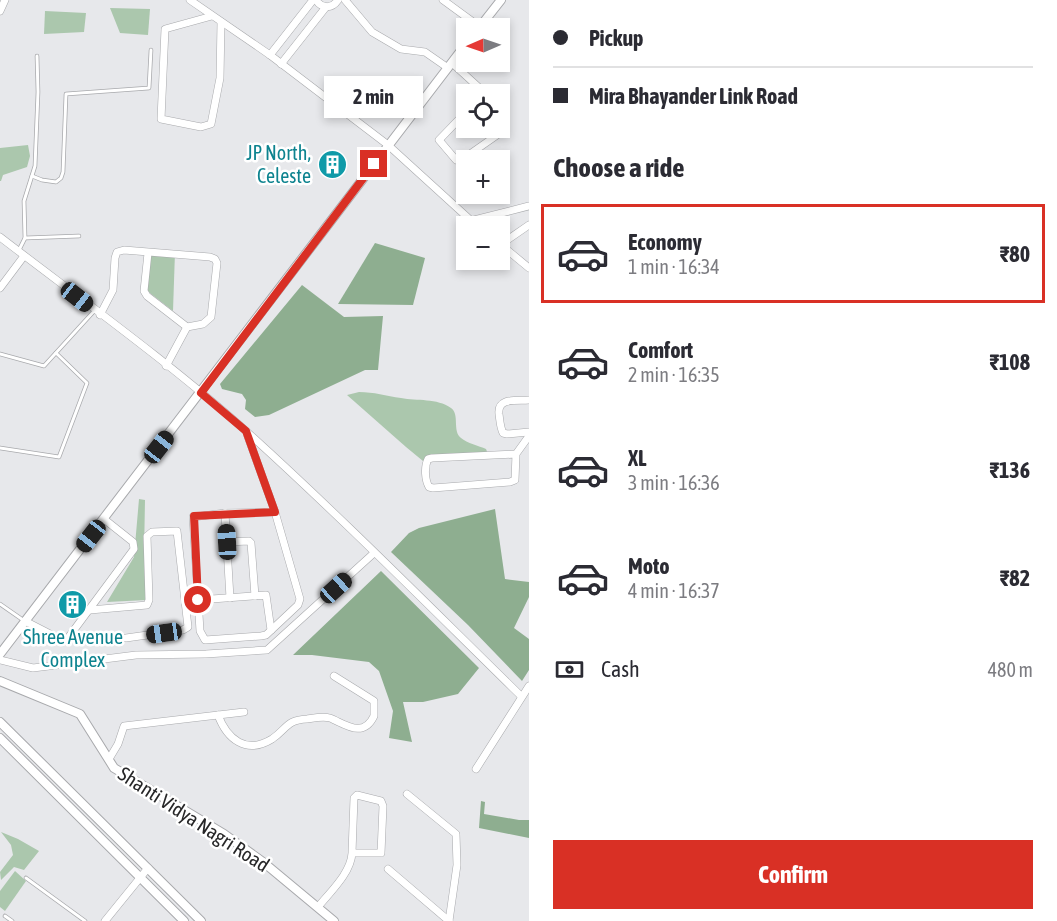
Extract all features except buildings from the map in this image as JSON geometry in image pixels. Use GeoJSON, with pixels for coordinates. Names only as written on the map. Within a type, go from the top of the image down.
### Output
{"type":"FeatureCollection","features":[{"type":"Feature","properties":{"kind":"street"},"geometry":{"type":"LineString","coordinates":[[0,10],[5,0]]}},
{"type":"Feature","properties":{"kind":"street"},"geometry":{"type":"LineString","coordinates":[[190,0],[270,55],[388,145],[465,216]]}},
{"type":"Feature","properties":{"kind":"street"},"geometry":{"type":"LineString","coordinates":[[270,55],[314,0],[326,7]]}},
{"type":"Feature","properties":{"kind":"street"},"geometry":{"type":"LineString","coordinates":[[281,64],[326,7],[338,0]]}},
{"type":"Feature","properties":{"kind":"street"},"geometry":{"type":"LineString","coordinates":[[345,0],[372,32],[381,38],[400,49],[425,52],[450,66],[473,84]]}},
{"type":"Feature","properties":{"kind":"street"},"geometry":{"type":"LineString","coordinates":[[443,0],[466,18]]}},
{"type":"Feature","properties":{"kind":"street"},"geometry":{"type":"LineString","coordinates":[[487,18],[501,0]]}},
{"type":"Feature","properties":{"kind":"street"},"geometry":{"type":"LineString","coordinates":[[212,16],[165,29],[161,119],[201,127],[211,124],[220,78],[221,22]]}},
{"type":"Feature","properties":{"kind":"street"},"geometry":{"type":"LineString","coordinates":[[0,654],[456,58]]}},
{"type":"Feature","properties":{"kind":"street"},"geometry":{"type":"LineString","coordinates":[[456,122],[439,140],[456,160],[460,161],[493,138]]}},
{"type":"Feature","properties":{"kind":"street"},"geometry":{"type":"LineString","coordinates":[[490,216],[529,206]]}},
{"type":"Feature","properties":{"kind":"street"},"geometry":{"type":"LineString","coordinates":[[510,238],[529,225]]}},
{"type":"Feature","properties":{"kind":"street"},"geometry":{"type":"LineString","coordinates":[[0,237],[201,393],[246,431],[521,696]]}},
{"type":"Feature","properties":{"kind":"street"},"geometry":{"type":"LineString","coordinates":[[97,313],[110,298],[113,290],[115,258],[117,252],[124,250],[215,259],[217,263],[211,317],[203,324],[187,327],[154,302],[144,291],[148,253]]}},
{"type":"Feature","properties":{"kind":"street"},"geometry":{"type":"LineString","coordinates":[[510,253],[529,268]]}},
{"type":"Feature","properties":{"kind":"street"},"geometry":{"type":"LineString","coordinates":[[0,288],[21,254]]}},
{"type":"Feature","properties":{"kind":"street"},"geometry":{"type":"LineString","coordinates":[[166,366],[187,327]]}},
{"type":"Feature","properties":{"kind":"street"},"geometry":{"type":"LineString","coordinates":[[529,400],[504,402],[498,409],[503,433],[529,434]]}},
{"type":"Feature","properties":{"kind":"street"},"geometry":{"type":"LineString","coordinates":[[246,431],[275,512],[300,599],[298,605],[271,630],[261,636],[205,640],[200,631],[193,517],[225,513],[275,512]]}},
{"type":"Feature","properties":{"kind":"street"},"geometry":{"type":"LineString","coordinates":[[516,454],[428,459],[427,483],[429,488],[433,488],[515,480],[516,454],[529,434]]}},
{"type":"Feature","properties":{"kind":"street"},"geometry":{"type":"LineString","coordinates":[[225,513],[230,598]]}},
{"type":"Feature","properties":{"kind":"street"},"geometry":{"type":"LineString","coordinates":[[25,621],[60,639],[69,638],[110,585],[134,547],[133,542],[104,519]]}},
{"type":"Feature","properties":{"kind":"street"},"geometry":{"type":"LineString","coordinates":[[90,610],[147,605],[149,600],[147,536],[152,532],[177,531],[188,627],[183,630],[126,638]]}},
{"type":"Feature","properties":{"kind":"street"},"geometry":{"type":"LineString","coordinates":[[227,542],[249,541],[251,543],[255,596]]}},
{"type":"Feature","properties":{"kind":"street"},"geometry":{"type":"LineString","coordinates":[[0,660],[33,668],[136,655],[267,650],[374,553]]}},
{"type":"Feature","properties":{"kind":"street"},"geometry":{"type":"LineString","coordinates":[[198,600],[266,595],[271,630]]}},
{"type":"Feature","properties":{"kind":"street"},"geometry":{"type":"LineString","coordinates":[[218,715],[230,738],[250,745],[273,738],[295,719],[327,717],[345,727],[365,726],[374,716],[374,701],[334,676]]}},
{"type":"Feature","properties":{"kind":"street","name":"Shanti Vidya Nagri Road"},"geometry":{"type":"LineString","coordinates":[[0,681],[81,714],[114,768],[240,845],[334,921]]}},
{"type":"Feature","properties":{"kind":"street"},"geometry":{"type":"LineString","coordinates":[[476,769],[529,686]]}},
{"type":"Feature","properties":{"kind":"street"},"geometry":{"type":"LineString","coordinates":[[109,759],[118,744],[124,726],[244,712]]}},
{"type":"Feature","properties":{"kind":"street"},"geometry":{"type":"LineString","coordinates":[[0,722],[201,921]]}},
{"type":"Feature","properties":{"kind":"street"},"geometry":{"type":"LineString","coordinates":[[8,730],[0,738],[184,921]]}},
{"type":"Feature","properties":{"kind":"street"},"geometry":{"type":"LineString","coordinates":[[36,774],[43,765]]}},
{"type":"Feature","properties":{"kind":"street"},"geometry":{"type":"LineString","coordinates":[[407,794],[456,834],[457,865],[449,921]]}},
{"type":"Feature","properties":{"kind":"street"},"geometry":{"type":"LineString","coordinates":[[318,907],[349,866],[352,853],[355,797],[357,795],[381,801],[383,806],[381,853],[352,853]]}},
{"type":"Feature","properties":{"kind":"street"},"geometry":{"type":"LineString","coordinates":[[105,921],[148,868]]}},
{"type":"Feature","properties":{"kind":"street"},"geometry":{"type":"LineString","coordinates":[[388,869],[449,921]]}},
{"type":"Feature","properties":{"kind":"lane"},"geometry":{"type":"LineString","coordinates":[[32,176],[56,182],[61,178],[66,94],[149,87],[151,50]]}},
{"type":"Feature","properties":{"kind":"lane"},"geometry":{"type":"LineString","coordinates":[[21,254],[25,238],[24,201],[35,166],[37,56]]}},
{"type":"Feature","properties":{"kind":"lane"},"geometry":{"type":"LineString","coordinates":[[25,238],[79,236]]}},
{"type":"Feature","properties":{"kind":"lane"},"geometry":{"type":"LineString","coordinates":[[0,354],[44,366],[97,313]]}},
{"type":"Feature","properties":{"kind":"lane"},"geometry":{"type":"LineString","coordinates":[[0,448],[58,457],[87,383],[56,354]]}},
{"type":"Feature","properties":{"kind":"lane"},"geometry":{"type":"LineString","coordinates":[[0,603],[25,621]]}},
{"type":"Feature","properties":{"kind":"lane"},"geometry":{"type":"LineString","coordinates":[[26,878],[85,921]]}},
{"type":"Feature","properties":{"kind":"lane"},"geometry":{"type":"LineString","coordinates":[[6,916],[12,921]]}},
{"type":"Feature","properties":{"kind":"green space"},"geometry":{"type":"Polygon","coordinates":[[[110,8],[150,9],[148,35],[120,33],[110,8]]]}},
{"type":"Feature","properties":{"kind":"green space"},"geometry":{"type":"Polygon","coordinates":[[[45,11],[86,13],[84,32],[44,34],[45,11]]]}},
{"type":"Feature","properties":{"kind":"green space"},"geometry":{"type":"Polygon","coordinates":[[[28,145],[30,156],[27,167],[3,175],[0,181],[0,148],[28,145]]]}},
{"type":"Feature","properties":{"kind":"green space"},"geometry":{"type":"Polygon","coordinates":[[[375,243],[425,258],[413,305],[338,304],[375,243]]]}},
{"type":"Feature","properties":{"kind":"green space"},"geometry":{"type":"Polygon","coordinates":[[[146,249],[175,252],[173,311],[146,290],[146,249]]]}},
{"type":"Feature","properties":{"kind":"green space"},"geometry":{"type":"Polygon","coordinates":[[[302,285],[344,317],[383,316],[378,370],[365,370],[269,415],[255,417],[245,409],[246,400],[242,394],[222,389],[220,384],[302,285]]]}},
{"type":"Feature","properties":{"kind":"green space"},"geometry":{"type":"Polygon","coordinates":[[[359,392],[433,401],[445,405],[454,411],[458,435],[486,449],[488,454],[423,461],[347,395],[359,392]]]}},
{"type":"Feature","properties":{"kind":"green space"},"geometry":{"type":"Polygon","coordinates":[[[139,499],[145,500],[144,555],[147,600],[107,602],[134,557],[139,499]]]}},
{"type":"Feature","properties":{"kind":"green space"},"geometry":{"type":"Polygon","coordinates":[[[495,509],[505,579],[529,582],[529,597],[514,628],[529,639],[529,670],[522,681],[468,625],[391,552],[409,533],[419,528],[495,509]]]}},
{"type":"Feature","properties":{"kind":"green space"},"geometry":{"type":"Polygon","coordinates":[[[381,571],[479,668],[458,694],[423,702],[403,702],[412,742],[389,738],[393,711],[379,671],[369,662],[293,655],[381,571]]]}},
{"type":"Feature","properties":{"kind":"green space"},"geometry":{"type":"Polygon","coordinates":[[[481,801],[485,802],[484,814],[529,820],[529,838],[479,828],[481,801]]]}},
{"type":"Feature","properties":{"kind":"green space"},"geometry":{"type":"Polygon","coordinates":[[[1,832],[39,851],[24,870],[14,867],[1,880],[0,872],[13,855],[11,845],[1,832]]]}},
{"type":"Feature","properties":{"kind":"green space"},"geometry":{"type":"Polygon","coordinates":[[[15,871],[26,881],[5,911],[0,907],[0,891],[15,871]]]}},
{"type":"Feature","properties":{"kind":"place","name":"JP North, Celeste"},"geometry":{"type":"Point","coordinates":[332,164]}},
{"type":"Feature","properties":{"kind":"place","name":"Shree Avenue Complex"},"geometry":{"type":"Point","coordinates":[73,605]}},
{"type":"Feature","properties":{"kind":"route"},"geometry":{"type":"LineString","coordinates":[[198,600],[193,517],[225,513],[275,512],[246,431],[201,393],[374,164]]}}]}
